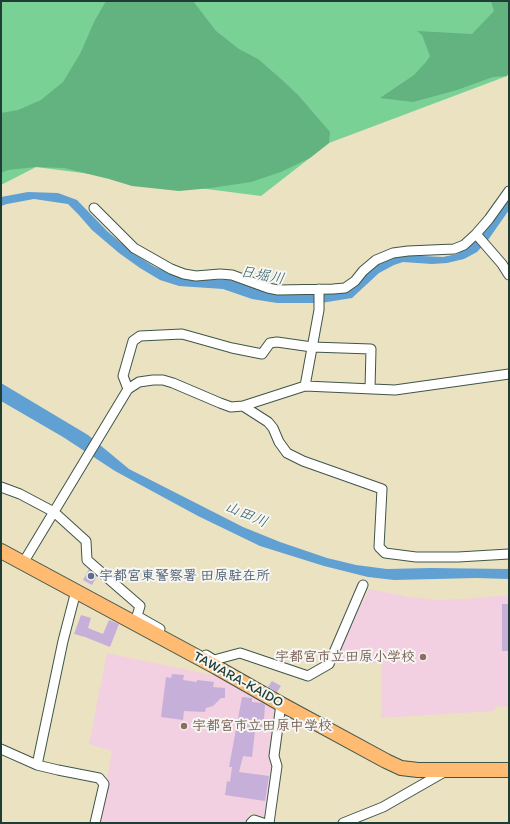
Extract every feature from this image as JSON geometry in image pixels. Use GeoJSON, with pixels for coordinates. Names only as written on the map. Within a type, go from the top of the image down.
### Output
{"type":"FeatureCollection","features":[{"type":"Feature","properties":{"kind":"main road","name":"TAWARA-KAIDO"},"geometry":{"type":"LineString","coordinates":[[1,551],[386,761],[402,768],[418,770],[509,770]]}},
{"type":"Feature","properties":{"kind":"street"},"geometry":{"type":"LineString","coordinates":[[94,208],[134,248],[171,269],[184,274],[196,276],[220,274],[232,275],[278,290],[345,288],[355,281],[363,271],[376,260],[394,253],[454,249],[464,245],[489,219],[509,191]]}},
{"type":"Feature","properties":{"kind":"street"},"geometry":{"type":"LineString","coordinates":[[476,234],[502,264],[509,275]]}},
{"type":"Feature","properties":{"kind":"street"},"geometry":{"type":"LineString","coordinates":[[305,386],[319,310],[319,289]]}},
{"type":"Feature","properties":{"kind":"street"},"geometry":{"type":"LineString","coordinates":[[128,389],[124,376],[133,341],[140,336],[182,334],[232,348],[262,354],[270,343],[277,342],[312,347],[371,349],[370,389]]}},
{"type":"Feature","properties":{"kind":"street"},"geometry":{"type":"LineString","coordinates":[[23,563],[128,389],[139,382],[163,380],[231,407],[243,406],[305,386],[395,390],[509,374]]}},
{"type":"Feature","properties":{"kind":"street"},"geometry":{"type":"LineString","coordinates":[[243,406],[268,422],[287,453],[303,461],[382,490],[379,547],[385,554],[416,557],[458,557],[509,554]]}},
{"type":"Feature","properties":{"kind":"street"},"geometry":{"type":"LineString","coordinates":[[1,487],[20,494],[54,512],[86,541],[88,560],[140,606],[137,616],[214,660],[240,653],[308,676],[329,664],[363,585]]}},
{"type":"Feature","properties":{"kind":"street"},"geometry":{"type":"LineString","coordinates":[[37,765],[63,641],[76,591]]}},
{"type":"Feature","properties":{"kind":"street"},"geometry":{"type":"LineString","coordinates":[[269,823],[277,766],[274,756],[281,704]]}},
{"type":"Feature","properties":{"kind":"street"},"geometry":{"type":"LineString","coordinates":[[1,750],[37,765],[99,778],[104,784],[95,823]]}},
{"type":"Feature","properties":{"kind":"street"},"geometry":{"type":"LineString","coordinates":[[343,823],[383,807],[449,770]]}},
{"type":"Feature","properties":{"kind":"street"},"geometry":{"type":"LineString","coordinates":[[251,823],[254,820],[263,823]]}},
{"type":"Feature","properties":{"kind":"shaded area","name":"宇都宮市立田原小学校"},"geometry":{"type":"Polygon","coordinates":[[[369,589],[410,597],[439,600],[509,595],[509,707],[495,706],[494,711],[381,718],[381,663],[336,663],[338,651],[369,589]]]}},
{"type":"Feature","properties":{"kind":"shaded area","name":"宇都宮市立田原中学校"},"geometry":{"type":"Polygon","coordinates":[[[107,653],[221,677],[279,707],[274,766],[267,817],[249,813],[246,823],[99,823],[112,751],[89,744],[107,653]]]}},
{"type":"Feature","properties":{"kind":"green space"},"geometry":{"type":"Polygon","coordinates":[[[1,1],[495,1],[507,76],[329,143],[261,196],[36,167],[1,185],[1,1]]]}},
{"type":"Feature","properties":{"kind":"green space"},"geometry":{"type":"Polygon","coordinates":[[[106,1],[193,1],[216,31],[239,49],[258,59],[298,95],[330,132],[329,143],[310,158],[281,172],[251,182],[179,191],[132,186],[64,168],[36,167],[8,170],[1,173],[1,113],[18,110],[41,100],[63,82],[80,54],[95,20],[106,1]]]}},
{"type":"Feature","properties":{"kind":"green space"},"geometry":{"type":"Polygon","coordinates":[[[491,1],[509,1],[509,72],[507,76],[493,77],[457,90],[413,102],[380,98],[414,75],[430,56],[422,35],[417,31],[472,34],[494,11],[491,1]]]}},
{"type":"Feature","properties":{"kind":"water"},"geometry":{"type":"Polygon","coordinates":[[[28,192],[58,193],[77,200],[107,231],[134,254],[155,267],[188,280],[230,280],[272,293],[307,294],[335,292],[359,279],[383,260],[401,255],[443,257],[457,254],[469,246],[509,196],[509,210],[488,240],[477,252],[464,259],[447,263],[432,264],[403,262],[394,265],[379,273],[352,298],[321,303],[277,303],[252,299],[223,289],[179,286],[160,280],[119,253],[92,230],[68,204],[34,199],[1,206],[1,197],[28,192]]]}},
{"type":"Feature","properties":{"kind":"water"},"geometry":{"type":"Polygon","coordinates":[[[1,383],[88,435],[129,469],[243,527],[280,542],[327,558],[356,565],[387,569],[509,569],[509,579],[476,578],[394,580],[368,577],[324,566],[260,546],[198,516],[115,471],[63,437],[1,401],[1,383]]]}},
{"type":"Feature","properties":{"kind":"building","name":"宇都宮東警察署 田原駐在所"},"geometry":{"type":"Polygon","coordinates":[[[89,569],[97,576],[92,585],[83,580],[89,569]]]}},
{"type":"Feature","properties":{"kind":"building"},"geometry":{"type":"Polygon","coordinates":[[[502,604],[509,604],[509,651],[502,651],[502,604]]]}},
{"type":"Feature","properties":{"kind":"building"},"geometry":{"type":"Polygon","coordinates":[[[81,615],[91,618],[88,628],[103,634],[109,620],[119,624],[110,647],[74,634],[81,615]]]}},
{"type":"Feature","properties":{"kind":"building"},"geometry":{"type":"Polygon","coordinates":[[[172,674],[184,675],[183,680],[214,682],[213,687],[225,688],[225,698],[221,698],[213,706],[206,708],[205,712],[184,711],[183,720],[161,717],[166,677],[171,678],[172,674]]]}},
{"type":"Feature","properties":{"kind":"building"},"geometry":{"type":"Polygon","coordinates":[[[272,681],[281,686],[277,692],[268,687],[272,681]]]}},
{"type":"Feature","properties":{"kind":"building"},"geometry":{"type":"Polygon","coordinates":[[[242,697],[252,698],[252,702],[262,703],[265,705],[263,732],[255,731],[252,757],[243,756],[239,772],[269,776],[265,801],[225,795],[227,781],[230,782],[232,767],[229,767],[242,697]]]}},
{"type":"Feature","properties":{"kind":"place","name":"宇都宮東警察署 田原駐在所"},"geometry":{"type":"Point","coordinates":[91,576]}},
{"type":"Feature","properties":{"kind":"place","name":"宇都宮市立田原小学校"},"geometry":{"type":"Point","coordinates":[423,657]}},
{"type":"Feature","properties":{"kind":"place","name":"宇都宮市立田原中学校"},"geometry":{"type":"Point","coordinates":[184,726]}},
{"type":"Feature","properties":{"kind":"water label","name":"日堀川"},"geometry":{"type":"Point","coordinates":[262,276]}},
{"type":"Feature","properties":{"kind":"water label","name":"山田川"},"geometry":{"type":"Point","coordinates":[246,515]}}]}
